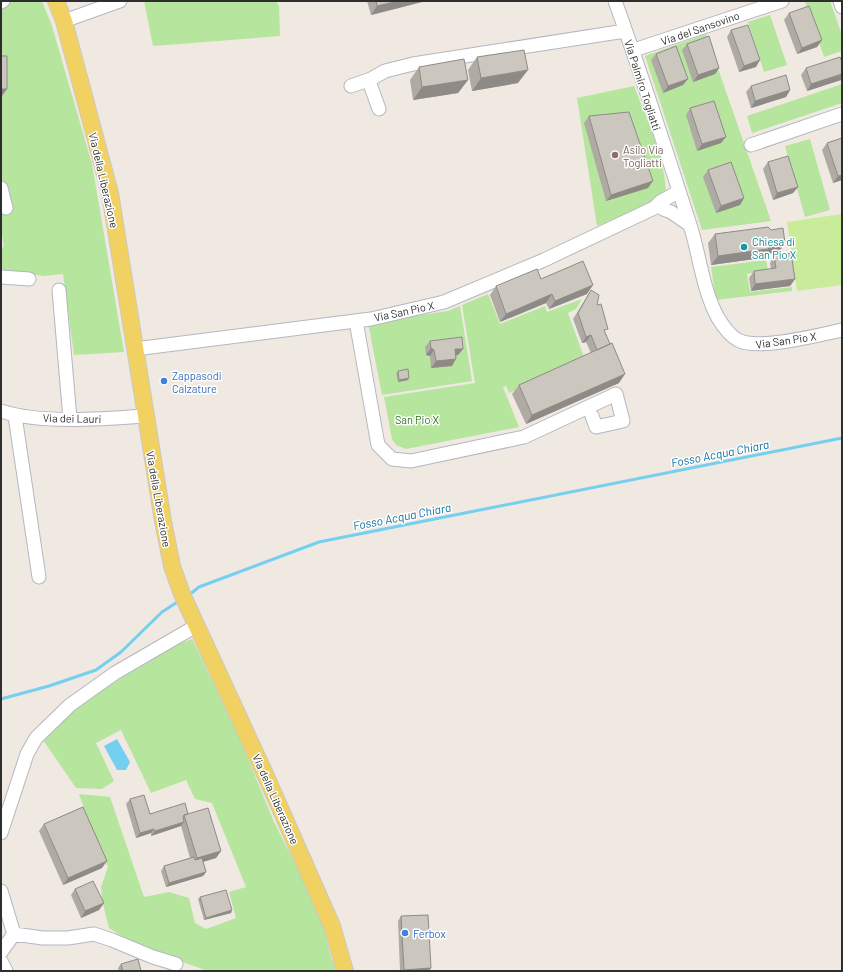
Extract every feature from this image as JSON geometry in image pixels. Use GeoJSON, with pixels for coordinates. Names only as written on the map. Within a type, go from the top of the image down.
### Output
{"type":"FeatureCollection","features":[{"type":"Feature","properties":{"kind":"main road","name":"Via della Liberazione"},"geometry":{"type":"LineString","coordinates":[[56,1],[64,21],[110,193],[135,349],[144,416],[172,566],[184,600],[265,774],[329,919],[345,971]]}},
{"type":"Feature","properties":{"kind":"street"},"geometry":{"type":"LineString","coordinates":[[64,21],[120,1]]}},
{"type":"Feature","properties":{"kind":"street","name":"Via Palmiro Togliatti"},"geometry":{"type":"LineString","coordinates":[[615,1],[680,198]]}},
{"type":"Feature","properties":{"kind":"street","name":"Via del Sansovino"},"geometry":{"type":"LineString","coordinates":[[640,48],[764,4],[782,1]]}},
{"type":"Feature","properties":{"kind":"street"},"geometry":{"type":"LineString","coordinates":[[840,1],[842,7]]}},
{"type":"Feature","properties":{"kind":"street"},"geometry":{"type":"LineString","coordinates":[[351,86],[371,79],[385,71],[414,64],[625,31]]}},
{"type":"Feature","properties":{"kind":"street"},"geometry":{"type":"LineString","coordinates":[[371,79],[370,84],[379,109]]}},
{"type":"Feature","properties":{"kind":"street"},"geometry":{"type":"LineString","coordinates":[[752,145],[842,114]]}},
{"type":"Feature","properties":{"kind":"street"},"geometry":{"type":"LineString","coordinates":[[1,188],[6,208]]}},
{"type":"Feature","properties":{"kind":"street","name":"Via San Pio X"},"geometry":{"type":"LineString","coordinates":[[135,349],[356,321],[444,302],[659,209],[660,202],[680,198],[690,225],[703,281],[709,296],[719,319],[737,340],[748,345],[768,344],[842,330]]}},
{"type":"Feature","properties":{"kind":"street"},"geometry":{"type":"LineString","coordinates":[[659,209],[671,212],[690,225]]}},
{"type":"Feature","properties":{"kind":"street"},"geometry":{"type":"LineString","coordinates":[[1,277],[29,279]]}},
{"type":"Feature","properties":{"kind":"street"},"geometry":{"type":"LineString","coordinates":[[59,290],[70,419]]}},
{"type":"Feature","properties":{"kind":"street"},"geometry":{"type":"LineString","coordinates":[[356,321],[378,445],[392,459],[411,461],[524,437],[616,394],[623,421],[596,427],[592,416]]}},
{"type":"Feature","properties":{"kind":"street","name":"Via dei Lauri"},"geometry":{"type":"LineString","coordinates":[[1,411],[15,416],[70,419],[144,416]]}},
{"type":"Feature","properties":{"kind":"street"},"geometry":{"type":"LineString","coordinates":[[15,416],[39,577]]}},
{"type":"Feature","properties":{"kind":"street"},"geometry":{"type":"LineString","coordinates":[[1,833],[28,754],[36,738],[70,705],[115,673],[196,626]]}},
{"type":"Feature","properties":{"kind":"street"},"geometry":{"type":"LineString","coordinates":[[1,891],[12,938]]}},
{"type":"Feature","properties":{"kind":"street"},"geometry":{"type":"LineString","coordinates":[[12,938],[68,938],[94,934],[153,957],[176,964]]}},
{"type":"Feature","properties":{"kind":"street"},"geometry":{"type":"LineString","coordinates":[[1,952],[12,938]]}},
{"type":"Feature","properties":{"kind":"street"},"geometry":{"type":"LineString","coordinates":[[1,961],[6,971]]}},
{"type":"Feature","properties":{"kind":"green space"},"geometry":{"type":"Polygon","coordinates":[[[1,1],[42,1],[52,26],[92,164],[124,352],[74,355],[63,274],[44,276],[1,270],[1,250],[4,246],[1,231],[1,1]]]}},
{"type":"Feature","properties":{"kind":"green space"},"geometry":{"type":"Polygon","coordinates":[[[144,1],[276,1],[279,6],[280,36],[153,46],[144,1]]]}},
{"type":"Feature","properties":{"kind":"green space"},"geometry":{"type":"Polygon","coordinates":[[[830,1],[842,35],[842,51],[824,57],[805,2],[830,1]]]}},
{"type":"Feature","properties":{"kind":"green space"},"geometry":{"type":"Polygon","coordinates":[[[770,15],[787,65],[764,72],[748,22],[770,15]]]}},
{"type":"Feature","properties":{"kind":"green space"},"geometry":{"type":"Polygon","coordinates":[[[706,34],[771,221],[702,230],[645,56],[706,34]]]}},
{"type":"Feature","properties":{"kind":"green space"},"geometry":{"type":"Polygon","coordinates":[[[842,84],[842,103],[752,133],[747,116],[842,84]]]}},
{"type":"Feature","properties":{"kind":"green space"},"geometry":{"type":"Polygon","coordinates":[[[634,86],[659,154],[663,168],[666,195],[652,204],[597,226],[577,98],[634,86]]]}},
{"type":"Feature","properties":{"kind":"green space"},"geometry":{"type":"Polygon","coordinates":[[[810,139],[830,210],[805,217],[785,146],[810,139]]]}},
{"type":"Feature","properties":{"kind":"green space"},"geometry":{"type":"Polygon","coordinates":[[[842,214],[842,285],[797,291],[787,222],[842,214]]]}},
{"type":"Feature","properties":{"kind":"green space"},"geometry":{"type":"Polygon","coordinates":[[[766,260],[768,270],[747,274],[750,292],[792,287],[792,291],[716,300],[711,267],[766,260]]]}},
{"type":"Feature","properties":{"kind":"green space","name":"San Pio X"},"geometry":{"type":"Polygon","coordinates":[[[488,294],[500,324],[545,306],[547,312],[582,299],[576,309],[568,313],[585,360],[509,393],[506,386],[503,387],[519,427],[406,449],[396,445],[392,439],[384,397],[475,383],[462,305],[488,294]]]}},
{"type":"Feature","properties":{"kind":"green space"},"geometry":{"type":"Polygon","coordinates":[[[460,306],[472,381],[382,395],[368,323],[448,311],[460,306]]]}},
{"type":"Feature","properties":{"kind":"green space"},"geometry":{"type":"Polygon","coordinates":[[[192,639],[240,739],[274,822],[320,913],[336,971],[208,971],[138,946],[109,928],[102,900],[101,887],[108,867],[93,834],[79,794],[110,797],[144,897],[169,892],[189,898],[195,923],[206,929],[236,918],[229,892],[246,887],[212,803],[195,799],[186,780],[151,793],[121,730],[96,743],[114,781],[102,789],[76,788],[43,740],[77,705],[176,645],[192,639]]]}},
{"type":"Feature","properties":{"kind":"water"},"geometry":{"type":"Polygon","coordinates":[[[117,739],[130,762],[126,770],[117,770],[104,746],[117,739]]]}},
{"type":"Feature","properties":{"kind":"building"},"geometry":{"type":"Polygon","coordinates":[[[376,1],[398,1],[377,6],[376,1]]]}},
{"type":"Feature","properties":{"kind":"building"},"geometry":{"type":"Polygon","coordinates":[[[809,6],[822,40],[802,48],[789,13],[809,6]]]}},
{"type":"Feature","properties":{"kind":"building"},"geometry":{"type":"Polygon","coordinates":[[[748,25],[760,60],[744,66],[731,30],[748,25]]]}},
{"type":"Feature","properties":{"kind":"building"},"geometry":{"type":"Polygon","coordinates":[[[709,36],[719,68],[698,75],[687,44],[709,36]]]}},
{"type":"Feature","properties":{"kind":"building"},"geometry":{"type":"Polygon","coordinates":[[[676,46],[688,79],[668,86],[656,54],[676,46]]]}},
{"type":"Feature","properties":{"kind":"building"},"geometry":{"type":"Polygon","coordinates":[[[524,50],[528,70],[481,78],[477,57],[524,50]]]}},
{"type":"Feature","properties":{"kind":"building"},"geometry":{"type":"Polygon","coordinates":[[[1,56],[7,56],[7,89],[1,89],[1,56]]]}},
{"type":"Feature","properties":{"kind":"building"},"geometry":{"type":"Polygon","coordinates":[[[840,57],[842,62],[842,74],[811,84],[806,68],[840,57]]]}},
{"type":"Feature","properties":{"kind":"building"},"geometry":{"type":"Polygon","coordinates":[[[464,59],[468,80],[422,87],[419,67],[464,59]]]}},
{"type":"Feature","properties":{"kind":"building"},"geometry":{"type":"Polygon","coordinates":[[[786,75],[790,90],[755,101],[751,86],[786,75]]]}},
{"type":"Feature","properties":{"kind":"building"},"geometry":{"type":"Polygon","coordinates":[[[714,101],[726,137],[702,144],[690,108],[714,101]]]}},
{"type":"Feature","properties":{"kind":"building","name":"Asilo Via Togliatti"},"geometry":{"type":"Polygon","coordinates":[[[629,112],[653,181],[611,195],[589,116],[629,112]]]}},
{"type":"Feature","properties":{"kind":"building"},"geometry":{"type":"Polygon","coordinates":[[[842,138],[842,175],[838,176],[827,143],[842,138]]]}},
{"type":"Feature","properties":{"kind":"building"},"geometry":{"type":"Polygon","coordinates":[[[788,156],[798,187],[777,193],[768,162],[788,156]]]}},
{"type":"Feature","properties":{"kind":"building"},"geometry":{"type":"Polygon","coordinates":[[[731,162],[744,198],[721,206],[708,170],[731,162]]]}},
{"type":"Feature","properties":{"kind":"building"},"geometry":{"type":"Polygon","coordinates":[[[768,227],[771,230],[783,228],[785,243],[772,245],[768,249],[718,256],[715,234],[768,227]]]}},
{"type":"Feature","properties":{"kind":"building"},"geometry":{"type":"Polygon","coordinates":[[[791,253],[795,279],[755,284],[754,271],[776,268],[774,256],[791,253]]]}},
{"type":"Feature","properties":{"kind":"building"},"geometry":{"type":"Polygon","coordinates":[[[583,261],[593,285],[555,301],[552,294],[506,314],[496,286],[537,269],[541,279],[583,261]]]}},
{"type":"Feature","properties":{"kind":"building"},"geometry":{"type":"Polygon","coordinates":[[[591,290],[599,295],[597,305],[601,304],[608,329],[604,330],[610,344],[597,350],[591,335],[586,337],[578,313],[591,290]]]}},
{"type":"Feature","properties":{"kind":"building"},"geometry":{"type":"Polygon","coordinates":[[[462,337],[463,349],[455,349],[456,359],[436,361],[434,350],[431,348],[430,341],[462,337]]]}},
{"type":"Feature","properties":{"kind":"building"},"geometry":{"type":"Polygon","coordinates":[[[612,343],[625,374],[532,415],[519,385],[612,343]]]}},
{"type":"Feature","properties":{"kind":"building"},"geometry":{"type":"Polygon","coordinates":[[[408,369],[409,378],[399,380],[398,371],[408,369]]]}},
{"type":"Feature","properties":{"kind":"building"},"geometry":{"type":"Polygon","coordinates":[[[144,795],[150,814],[185,803],[188,814],[184,815],[183,817],[184,822],[155,831],[154,829],[140,833],[130,799],[144,795]]]}},
{"type":"Feature","properties":{"kind":"building"},"geometry":{"type":"Polygon","coordinates":[[[83,807],[107,861],[68,878],[44,824],[83,807]]]}},
{"type":"Feature","properties":{"kind":"building"},"geometry":{"type":"Polygon","coordinates":[[[208,808],[221,851],[197,858],[184,815],[208,808]]]}},
{"type":"Feature","properties":{"kind":"building"},"geometry":{"type":"Polygon","coordinates":[[[194,857],[195,860],[202,858],[206,872],[169,883],[164,866],[194,857]]]}},
{"type":"Feature","properties":{"kind":"building"},"geometry":{"type":"Polygon","coordinates":[[[93,881],[104,903],[85,911],[75,889],[93,881]]]}},
{"type":"Feature","properties":{"kind":"building"},"geometry":{"type":"Polygon","coordinates":[[[226,890],[232,910],[206,918],[200,897],[226,890]]]}},
{"type":"Feature","properties":{"kind":"building"},"geometry":{"type":"Polygon","coordinates":[[[428,915],[431,968],[404,970],[401,916],[428,915]]]}},
{"type":"Feature","properties":{"kind":"building"},"geometry":{"type":"Polygon","coordinates":[[[138,959],[141,971],[123,971],[121,964],[138,959]]]}},
{"type":"Feature","properties":{"kind":"waterway","name":"Fosso Acqua Chiara"},"geometry":{"type":"LineString","coordinates":[[189,595],[199,587],[319,542],[842,438]]}},
{"type":"Feature","properties":{"kind":"waterway","name":"Fosso Acqua Chiara"},"geometry":{"type":"LineString","coordinates":[[1,699],[49,686],[96,670],[121,652],[162,612],[179,601]]}},
{"type":"Feature","properties":{"kind":"place","name":"Asilo Via Togliatti"},"geometry":{"type":"Point","coordinates":[615,155]}},
{"type":"Feature","properties":{"kind":"place","name":"Chiesa di San Pio X"},"geometry":{"type":"Point","coordinates":[744,247]}},
{"type":"Feature","properties":{"kind":"place","name":"Zappasodi Calzature"},"geometry":{"type":"Point","coordinates":[164,381]}},
{"type":"Feature","properties":{"kind":"place","name":"Ferbox"},"geometry":{"type":"Point","coordinates":[405,933]}}]}
